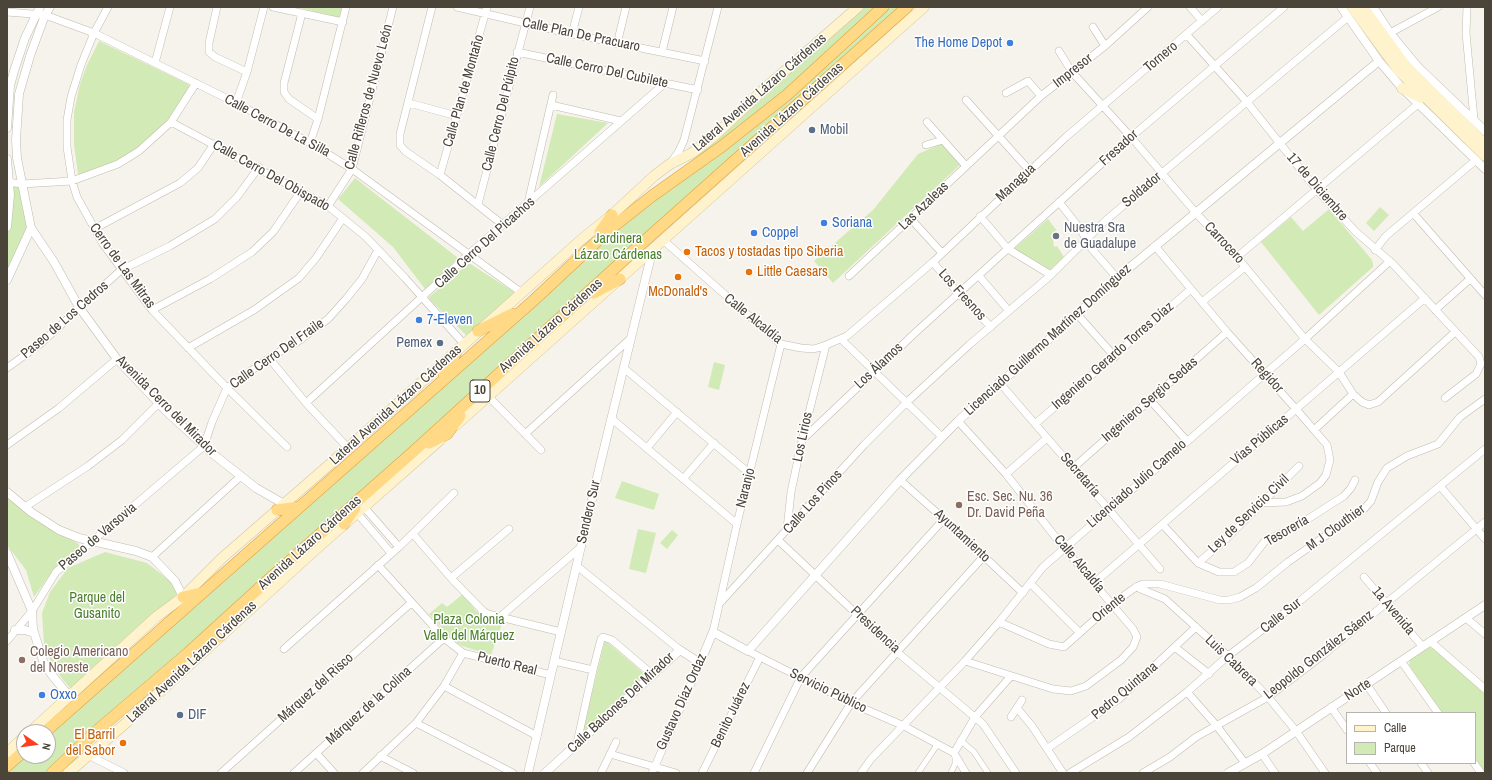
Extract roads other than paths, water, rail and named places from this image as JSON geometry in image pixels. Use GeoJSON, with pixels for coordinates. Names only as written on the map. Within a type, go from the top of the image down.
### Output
{"type":"FeatureCollection","features":[{"type":"Feature","properties":{"kind":"highway","name":"Avenida Lázaro Cárdenas"},"geometry":{"type":"LineString","coordinates":[[54,724],[204,593],[641,204],[721,147],[787,94],[883,7]]}},
{"type":"Feature","properties":{"kind":"highway","name":"Avenida Lázaro Cárdenas"},"geometry":{"type":"LineString","coordinates":[[52,773],[372,488],[483,394],[578,302],[907,7]]}},
{"type":"Feature","properties":{"kind":"highway"},"geometry":{"type":"LineString","coordinates":[[589,249],[612,215]]}},
{"type":"Feature","properties":{"kind":"highway"},"geometry":{"type":"LineString","coordinates":[[578,302],[620,279]]}},
{"type":"Feature","properties":{"kind":"highway"},"geometry":{"type":"LineString","coordinates":[[478,331],[499,319],[519,312]]}},
{"type":"Feature","properties":{"kind":"highway"},"geometry":{"type":"LineString","coordinates":[[441,382],[460,348]]}},
{"type":"Feature","properties":{"kind":"highway"},"geometry":{"type":"LineString","coordinates":[[413,452],[447,434],[483,394]]}},
{"type":"Feature","properties":{"kind":"highway"},"geometry":{"type":"LineString","coordinates":[[344,524],[365,494],[372,488]]}},
{"type":"Feature","properties":{"kind":"highway"},"geometry":{"type":"LineString","coordinates":[[280,507],[299,507]]}},
{"type":"Feature","properties":{"kind":"highway"},"geometry":{"type":"LineString","coordinates":[[183,597],[204,593]]}},
{"type":"Feature","properties":{"kind":"highway"},"geometry":{"type":"LineString","coordinates":[[188,653],[220,636]]}},
{"type":"Feature","properties":{"kind":"highway"},"geometry":{"type":"LineString","coordinates":[[7,766],[16,758]]}},
{"type":"Feature","properties":{"kind":"main road","name":"Lateral Avenida Lázaro Cárdenas"},"geometry":{"type":"LineString","coordinates":[[39,724],[156,617],[183,597],[221,559],[582,239],[612,215],[646,182],[670,164],[692,153],[712,138],[762,91],[858,7]]}},
{"type":"Feature","properties":{"kind":"main road"},"geometry":{"type":"LineString","coordinates":[[483,394],[652,252],[663,240],[800,120],[924,7]]}},
{"type":"Feature","properties":{"kind":"main road"},"geometry":{"type":"LineString","coordinates":[[1352,7],[1399,71],[1481,158]]}},
{"type":"Feature","properties":{"kind":"main road"},"geometry":{"type":"LineString","coordinates":[[1363,7],[1405,65],[1485,144]]}},
{"type":"Feature","properties":{"kind":"main road"},"geometry":{"type":"LineString","coordinates":[[1418,67],[1431,92]]}},
{"type":"Feature","properties":{"kind":"main road"},"geometry":{"type":"LineString","coordinates":[[1402,88],[1430,103]]}},
{"type":"Feature","properties":{"kind":"main road","name":"Lateral Avenida Lázaro Cárdenas"},"geometry":{"type":"LineString","coordinates":[[68,773],[128,722],[220,636],[344,524],[447,434]]}},
{"type":"Feature","properties":{"kind":"main road"},"geometry":{"type":"LineString","coordinates":[[7,753],[16,745]]}},
{"type":"Feature","properties":{"kind":"street"},"geometry":{"type":"LineString","coordinates":[[7,280],[31,228],[22,184],[16,140],[19,94],[30,56],[45,15],[50,7]]}},
{"type":"Feature","properties":{"kind":"street","name":"Cerro de Las Mitras"},"geometry":{"type":"LineString","coordinates":[[108,7],[94,33],[73,91],[67,120],[67,147],[72,180],[77,197],[94,229],[121,270],[152,310],[227,388],[287,447]]}},
{"type":"Feature","properties":{"kind":"street"},"geometry":{"type":"LineString","coordinates":[[155,63],[170,7]]}},
{"type":"Feature","properties":{"kind":"street"},"geometry":{"type":"LineString","coordinates":[[217,7],[209,43],[210,52],[215,57],[248,72]]}},
{"type":"Feature","properties":{"kind":"street"},"geometry":{"type":"LineString","coordinates":[[236,103],[248,72],[264,7]]}},
{"type":"Feature","properties":{"kind":"street"},"geometry":{"type":"LineString","coordinates":[[273,7],[343,22]]}},
{"type":"Feature","properties":{"kind":"street"},"geometry":{"type":"LineString","coordinates":[[310,143],[318,119],[346,7]]}},
{"type":"Feature","properties":{"kind":"street","name":"Calle Rifleros de Nuevo León"},"geometry":{"type":"LineString","coordinates":[[328,206],[352,169],[392,7]]}},
{"type":"Feature","properties":{"kind":"street"},"geometry":{"type":"LineString","coordinates":[[432,7],[399,141],[402,148],[409,154],[440,175],[503,225]]}},
{"type":"Feature","properties":{"kind":"street","name":"Calle Plan De Pracuaro"},"geometry":{"type":"LineString","coordinates":[[457,7],[525,24],[705,62]]}},
{"type":"Feature","properties":{"kind":"street","name":"Calle Plan de Montaño"},"geometry":{"type":"LineString","coordinates":[[440,175],[487,7]]}},
{"type":"Feature","properties":{"kind":"street","name":"Calle Cerro Del Púlpito"},"geometry":{"type":"LineString","coordinates":[[478,204],[530,7]]}},
{"type":"Feature","properties":{"kind":"street"},"geometry":{"type":"LineString","coordinates":[[572,34],[579,7]]}},
{"type":"Feature","properties":{"kind":"street"},"geometry":{"type":"LineString","coordinates":[[617,44],[626,7]]}},
{"type":"Feature","properties":{"kind":"street"},"geometry":{"type":"LineString","coordinates":[[662,52],[673,7]]}},
{"type":"Feature","properties":{"kind":"street"},"geometry":{"type":"LineString","coordinates":[[670,164],[682,147],[698,90],[718,7]]}},
{"type":"Feature","properties":{"kind":"street","name":"Impresor"},"geometry":{"type":"LineString","coordinates":[[999,134],[1041,96],[1105,46],[1148,7]]}},
{"type":"Feature","properties":{"kind":"street"},"geometry":{"type":"LineString","coordinates":[[1190,7],[1202,21]]}},
{"type":"Feature","properties":{"kind":"street","name":"Tornero"},"geometry":{"type":"LineString","coordinates":[[1102,106],[1218,7]]}},
{"type":"Feature","properties":{"kind":"street","name":"Fresador"},"geometry":{"type":"LineString","coordinates":[[958,293],[979,276],[1131,137],[1284,7]]}},
{"type":"Feature","properties":{"kind":"street"},"geometry":{"type":"LineString","coordinates":[[1341,7],[1379,61],[1402,88],[1418,104],[1481,158],[1485,169]]}},
{"type":"Feature","properties":{"kind":"street"},"geometry":{"type":"LineString","coordinates":[[1373,7],[1390,33],[1418,67],[1485,130]]}},
{"type":"Feature","properties":{"kind":"street"},"geometry":{"type":"LineString","coordinates":[[1390,33],[1438,7]]}},
{"type":"Feature","properties":{"kind":"street"},"geometry":{"type":"LineString","coordinates":[[1467,7],[1466,33],[1474,119]]}},
{"type":"Feature","properties":{"kind":"street"},"geometry":{"type":"LineString","coordinates":[[7,128],[10,86],[19,51],[38,10]]}},
{"type":"Feature","properties":{"kind":"street","name":"Calle Cerro De La Silla"},"geometry":{"type":"LineString","coordinates":[[7,12],[38,10],[45,15],[94,33],[236,103],[310,143],[352,169],[522,293]]}},
{"type":"Feature","properties":{"kind":"street"},"geometry":{"type":"LineString","coordinates":[[302,13],[284,82],[284,92],[289,99],[318,119]]}},
{"type":"Feature","properties":{"kind":"street","name":"Soldador"},"geometry":{"type":"LineString","coordinates":[[907,402],[1051,275],[1105,221],[1348,17]]}},
{"type":"Feature","properties":{"kind":"street"},"geometry":{"type":"LineString","coordinates":[[1093,27],[1105,46]]}},
{"type":"Feature","properties":{"kind":"street","name":"17 de Diciembre"},"geometry":{"type":"LineString","coordinates":[[1187,35],[1247,102],[1317,190],[1375,250],[1390,261],[1479,358],[1481,364],[1476,374],[1445,398]]}},
{"type":"Feature","properties":{"kind":"street","name":"Carrocero"},"geometry":{"type":"LineString","coordinates":[[1059,51],[1072,72],[1131,137],[1196,214],[1237,257],[1305,339],[1339,372],[1353,394],[1362,402],[1369,405],[1378,402],[1455,332]]}},
{"type":"Feature","properties":{"kind":"street","name":"Calle Cerro Del Cubilete"},"geometry":{"type":"LineString","coordinates":[[517,52],[698,90]]}},
{"type":"Feature","properties":{"kind":"street","name":"Licenciado Guillermo Martínez Domínguez"},"geometry":{"type":"LineString","coordinates":[[748,651],[900,480],[942,436],[999,382],[1117,278],[1280,145],[1379,61]]}},
{"type":"Feature","properties":{"kind":"street"},"geometry":{"type":"LineString","coordinates":[[1006,93],[1028,81],[1031,82],[1041,96]]}},
{"type":"Feature","properties":{"kind":"street"},"geometry":{"type":"LineString","coordinates":[[8,182],[22,184],[72,180],[118,164],[144,147],[171,122],[196,83]]}},
{"type":"Feature","properties":{"kind":"street","name":"Calle Cerro Del Picachos"},"geometry":{"type":"LineString","coordinates":[[306,403],[423,298],[469,254],[664,84]]}},
{"type":"Feature","properties":{"kind":"street"},"geometry":{"type":"LineString","coordinates":[[528,203],[553,95]]}},
{"type":"Feature","properties":{"kind":"street"},"geometry":{"type":"LineString","coordinates":[[966,100],[999,134],[1030,171]]}},
{"type":"Feature","properties":{"kind":"street"},"geometry":{"type":"LineString","coordinates":[[408,103],[457,116]]}},
{"type":"Feature","properties":{"kind":"street"},"geometry":{"type":"LineString","coordinates":[[1237,257],[1418,104]]}},
{"type":"Feature","properties":{"kind":"street"},"geometry":{"type":"LineString","coordinates":[[551,105],[621,121]]}},
{"type":"Feature","properties":{"kind":"street","name":"Managua"},"geometry":{"type":"LineString","coordinates":[[933,262],[1060,142],[1102,106]]}},
{"type":"Feature","properties":{"kind":"street","name":"Calle Cerro Del Obispado"},"geometry":{"type":"LineString","coordinates":[[171,122],[260,167],[328,206],[378,250],[423,298],[460,348]]}},
{"type":"Feature","properties":{"kind":"street"},"geometry":{"type":"LineString","coordinates":[[927,122],[966,166]]}},
{"type":"Feature","properties":{"kind":"street","name":"Las Azaleas"},"geometry":{"type":"LineString","coordinates":[[849,276],[911,219],[999,134]]}},
{"type":"Feature","properties":{"kind":"street"},"geometry":{"type":"LineString","coordinates":[[926,145],[943,140]]}},
{"type":"Feature","properties":{"kind":"street"},"geometry":{"type":"LineString","coordinates":[[94,229],[180,184],[198,168],[214,144]]}},
{"type":"Feature","properties":{"kind":"street"},"geometry":{"type":"LineString","coordinates":[[1375,250],[1383,240],[1413,213],[1481,158]]}},
{"type":"Feature","properties":{"kind":"street"},"geometry":{"type":"LineString","coordinates":[[7,159],[9,213],[7,227]]}},
{"type":"Feature","properties":{"kind":"street","name":"Paseo de Los Cedros"},"geometry":{"type":"LineString","coordinates":[[7,368],[39,345],[121,270],[170,246],[215,219],[237,197],[260,167]]}},
{"type":"Feature","properties":{"kind":"street"},"geometry":{"type":"LineString","coordinates":[[152,310],[210,279],[252,252],[273,232],[301,191]]}},
{"type":"Feature","properties":{"kind":"street"},"geometry":{"type":"LineString","coordinates":[[1059,202],[1080,227],[1091,248],[1117,278]]}},
{"type":"Feature","properties":{"kind":"street"},"geometry":{"type":"LineString","coordinates":[[1413,213],[1485,295]]}},
{"type":"Feature","properties":{"kind":"street"},"geometry":{"type":"LineString","coordinates":[[980,216],[1008,249],[1051,275]]}},
{"type":"Feature","properties":{"kind":"street"},"geometry":{"type":"LineString","coordinates":[[188,348],[254,310],[298,278],[316,258],[343,218]]}},
{"type":"Feature","properties":{"kind":"street","name":"Los Fresnos"},"geometry":{"type":"LineString","coordinates":[[911,219],[942,253]]}},
{"type":"Feature","properties":{"kind":"street","name":"Avenida Cerro del Mirador"},"geometry":{"type":"LineString","coordinates":[[31,228],[54,262],[79,307],[117,359],[159,403],[204,446],[280,507]]}},
{"type":"Feature","properties":{"kind":"street","name":"Calle Alcaldía"},"geometry":{"type":"LineString","coordinates":[[663,240],[781,344],[814,349],[841,339]]}},
{"type":"Feature","properties":{"kind":"street","name":"Regidor"},"geometry":{"type":"LineString","coordinates":[[1155,246],[1227,332],[1314,430],[1329,450],[1330,460],[1326,475],[1310,490],[1293,500],[1280,503],[1262,503]]}},
{"type":"Feature","properties":{"kind":"street","name":"Calle Cerro Del Fraile"},"geometry":{"type":"LineString","coordinates":[[204,446],[212,422],[227,388],[269,358],[300,340],[328,319],[346,299],[378,250]]}},
{"type":"Feature","properties":{"kind":"street","name":"Sendero Sur"},"geometry":{"type":"LineString","coordinates":[[528,773],[538,736],[550,675],[652,252]]}},
{"type":"Feature","properties":{"kind":"street","name":"Licenciado Julio Camelo"},"geometry":{"type":"LineString","coordinates":[[861,773],[871,759],[965,661],[999,622],[1043,567],[1305,339],[1390,261]]}},
{"type":"Feature","properties":{"kind":"street"},"geometry":{"type":"LineString","coordinates":[[933,262],[855,329],[841,339],[942,436]]}},
{"type":"Feature","properties":{"kind":"street","name":"Los Fresnos"},"geometry":{"type":"LineString","coordinates":[[933,262],[958,293],[991,327]]}},
{"type":"Feature","properties":{"kind":"street"},"geometry":{"type":"LineString","coordinates":[[1202,302],[1245,267]]}},
{"type":"Feature","properties":{"kind":"street"},"geometry":{"type":"LineString","coordinates":[[979,276],[1009,311]]}},
{"type":"Feature","properties":{"kind":"street"},"geometry":{"type":"LineString","coordinates":[[1435,310],[1470,279]]}},
{"type":"Feature","properties":{"kind":"street","name":"Ingeniero Gerardo Torres Díaz"},"geometry":{"type":"LineString","coordinates":[[1035,424],[1115,357],[1191,289]]}},
{"type":"Feature","properties":{"kind":"street","name":"Los Álamos"},"geometry":{"type":"LineString","coordinates":[[802,440],[874,370],[958,293]]}},
{"type":"Feature","properties":{"kind":"street","name":"Vías Públicas"},"geometry":{"type":"LineString","coordinates":[[1094,583],[1140,545],[1425,298]]}},
{"type":"Feature","properties":{"kind":"street"},"geometry":{"type":"LineString","coordinates":[[1076,314],[1115,357]]}},
{"type":"Feature","properties":{"kind":"street","name":"Ingeniero Sergio Sedas"},"geometry":{"type":"LineString","coordinates":[[1073,468],[1151,401],[1227,332]]}},
{"type":"Feature","properties":{"kind":"street"},"geometry":{"type":"LineString","coordinates":[[525,434],[631,338]]}},
{"type":"Feature","properties":{"kind":"street","name":"Naranjo"},"geometry":{"type":"LineString","coordinates":[[713,632],[749,473],[781,344]]}},
{"type":"Feature","properties":{"kind":"street","name":"Los Lirios"},"geometry":{"type":"LineString","coordinates":[[787,529],[791,492],[802,440],[826,345]]}},
{"type":"Feature","properties":{"kind":"street"},"geometry":{"type":"LineString","coordinates":[[269,358],[306,403],[348,448]]}},
{"type":"Feature","properties":{"kind":"street"},"geometry":{"type":"LineString","coordinates":[[7,445],[59,408],[117,359]]}},
{"type":"Feature","properties":{"kind":"street"},"geometry":{"type":"LineString","coordinates":[[625,369],[749,473]]}},
{"type":"Feature","properties":{"kind":"street","name":"Secretaría"},"geometry":{"type":"LineString","coordinates":[[999,382],[1160,569]]}},
{"type":"Feature","properties":{"kind":"street"},"geometry":{"type":"LineString","coordinates":[[483,394],[541,450]]}},
{"type":"Feature","properties":{"kind":"street"},"geometry":{"type":"LineString","coordinates":[[1314,430],[1353,394]]}},
{"type":"Feature","properties":{"kind":"street","name":"M J Clouthier"},"geometry":{"type":"LineString","coordinates":[[1229,600],[1240,597],[1256,588],[1288,562],[1364,509],[1371,501],[1378,482],[1387,468],[1407,456],[1438,444],[1460,418],[1485,399]]}},
{"type":"Feature","properties":{"kind":"street"},"geometry":{"type":"LineString","coordinates":[[1151,401],[1187,441]]}},
{"type":"Feature","properties":{"kind":"street","name":"Calle Los Pinos"},"geometry":{"type":"LineString","coordinates":[[720,603],[864,445],[907,402]]}},
{"type":"Feature","properties":{"kind":"street"},"geometry":{"type":"LineString","coordinates":[[25,507],[88,466],[122,440],[159,403]]}},
{"type":"Feature","properties":{"kind":"street"},"geometry":{"type":"LineString","coordinates":[[647,448],[677,412]]}},
{"type":"Feature","properties":{"kind":"street"},"geometry":{"type":"LineString","coordinates":[[612,419],[737,524]]}},
{"type":"Feature","properties":{"kind":"street","name":"Calle Alcaldía"},"geometry":{"type":"LineString","coordinates":[[958,421],[1006,474],[1064,548],[1137,635],[1134,645],[1123,658],[1079,690],[1058,690],[1011,676]]}},
{"type":"Feature","properties":{"kind":"street"},"geometry":{"type":"LineString","coordinates":[[1006,474],[1047,438]]}},
{"type":"Feature","properties":{"kind":"street"},"geometry":{"type":"LineString","coordinates":[[684,479],[714,443]]}},
{"type":"Feature","properties":{"kind":"street","name":"Paseo de Varsovia"},"geometry":{"type":"LineString","coordinates":[[7,642],[15,630],[32,611],[42,592],[56,572],[204,446]]}},
{"type":"Feature","properties":{"kind":"street","name":"Calle Sur"},"geometry":{"type":"LineString","coordinates":[[1070,773],[1129,737],[1187,692],[1228,656],[1301,600],[1485,449]]}},
{"type":"Feature","properties":{"kind":"street","name":"Ley de Servicio Civil"},"geometry":{"type":"LineString","coordinates":[[1198,563],[1299,466]]}},
{"type":"Feature","properties":{"kind":"street"},"geometry":{"type":"LineString","coordinates":[[152,557],[241,476]]}},
{"type":"Feature","properties":{"kind":"street","name":"Ayuntamiento"},"geometry":{"type":"LineString","coordinates":[[900,480],[1023,593]]}},
{"type":"Feature","properties":{"kind":"street","name":"Tesorería"},"geometry":{"type":"LineString","coordinates":[[1163,525],[1198,563],[1219,572],[1239,570],[1248,563],[1266,541],[1300,524],[1344,496],[1351,488],[1355,480]]}},
{"type":"Feature","properties":{"kind":"street"},"geometry":{"type":"LineString","coordinates":[[1440,486],[1485,539]]}},
{"type":"Feature","properties":{"kind":"street"},"geometry":{"type":"LineString","coordinates":[[7,492],[25,507],[59,530],[94,541],[136,551],[152,557],[175,582],[183,597]]}},
{"type":"Feature","properties":{"kind":"street"},"geometry":{"type":"LineString","coordinates":[[284,649],[399,547],[454,493]]}},
{"type":"Feature","properties":{"kind":"street"},"geometry":{"type":"LineString","coordinates":[[360,510],[399,547]]}},
{"type":"Feature","properties":{"kind":"street"},"geometry":{"type":"LineString","coordinates":[[360,510],[391,553]]}},
{"type":"Feature","properties":{"kind":"street"},"geometry":{"type":"LineString","coordinates":[[754,773],[801,677],[944,519]]}},
{"type":"Feature","properties":{"kind":"street","name":"Leopoldo González Sáenz"},"geometry":{"type":"LineString","coordinates":[[1143,773],[1216,725],[1230,719],[1268,697],[1387,603],[1427,568],[1485,522]]}},
{"type":"Feature","properties":{"kind":"street"},"geometry":{"type":"LineString","coordinates":[[451,578],[509,529]]}},
{"type":"Feature","properties":{"kind":"street"},"geometry":{"type":"LineString","coordinates":[[413,534],[479,608],[488,614],[561,632]]}},
{"type":"Feature","properties":{"kind":"street","name":"Presidencia"},"geometry":{"type":"LineString","coordinates":[[778,540],[897,652],[975,717],[994,738],[1016,773]]}},
{"type":"Feature","properties":{"kind":"street"},"geometry":{"type":"LineString","coordinates":[[500,617],[581,547]]}},
{"type":"Feature","properties":{"kind":"street"},"geometry":{"type":"LineString","coordinates":[[7,553],[32,611],[34,634],[43,661],[51,674],[70,697]]}},
{"type":"Feature","properties":{"kind":"street"},"geometry":{"type":"LineString","coordinates":[[807,773],[851,703],[984,556]]}},
{"type":"Feature","properties":{"kind":"street"},"geometry":{"type":"LineString","coordinates":[[362,773],[416,723],[444,686],[463,653],[444,638],[378,565]]}},
{"type":"Feature","properties":{"kind":"street"},"geometry":{"type":"LineString","coordinates":[[577,566],[680,650],[700,663]]}},
{"type":"Feature","properties":{"kind":"street","name":"1a Avenida"},"geometry":{"type":"LineString","coordinates":[[1364,577],[1422,646]]}},
{"type":"Feature","properties":{"kind":"street"},"geometry":{"type":"LineString","coordinates":[[1030,583],[1079,632]]}},
{"type":"Feature","properties":{"kind":"street","name":"Oriente"},"geometry":{"type":"LineString","coordinates":[[999,622],[1049,644],[1061,647],[1066,646],[1079,632],[1112,604],[1136,587],[1150,583],[1155,583],[1212,599],[1229,600]]}},
{"type":"Feature","properties":{"kind":"street","name":"Luis Cabrera"},"geometry":{"type":"LineString","coordinates":[[1136,587],[1165,599],[1228,656],[1268,697],[1296,731],[1325,773]]}},
{"type":"Feature","properties":{"kind":"street","name":"Márquez del Risco"},"geometry":{"type":"LineString","coordinates":[[221,773],[411,603]]}},
{"type":"Feature","properties":{"kind":"street","name":"Norte"},"geometry":{"type":"LineString","coordinates":[[1230,773],[1262,754],[1485,605]]}},
{"type":"Feature","properties":{"kind":"street"},"geometry":{"type":"LineString","coordinates":[[1466,618],[1485,634]]}},
{"type":"Feature","properties":{"kind":"street","name":"Pedro Quintana"},"geometry":{"type":"LineString","coordinates":[[1048,748],[1110,706],[1176,648],[1196,627]]}},
{"type":"Feature","properties":{"kind":"street"},"geometry":{"type":"LineString","coordinates":[[15,630],[25,630],[34,634]]}},
{"type":"Feature","properties":{"kind":"street","name":"Servicio Público"},"geometry":{"type":"LineString","coordinates":[[713,632],[851,703],[904,726],[954,753]]}},
{"type":"Feature","properties":{"kind":"street","name":"Gustavo Díaz Ordaz"},"geometry":{"type":"LineString","coordinates":[[653,770],[713,632]]}},
{"type":"Feature","properties":{"kind":"street"},"geometry":{"type":"LineString","coordinates":[[577,743],[592,670],[601,639],[606,636],[612,640],[653,675]]}},
{"type":"Feature","properties":{"kind":"street","name":"Márquez de la Colina"},"geometry":{"type":"LineString","coordinates":[[294,773],[317,754],[444,638]]}},
{"type":"Feature","properties":{"kind":"street"},"geometry":{"type":"LineString","coordinates":[[1430,641],[1485,689]]}},
{"type":"Feature","properties":{"kind":"street"},"geometry":{"type":"LineString","coordinates":[[1176,648],[1209,674]]}},
{"type":"Feature","properties":{"kind":"street","name":"Calle Balcones Del Mirador"},"geometry":{"type":"LineString","coordinates":[[545,773],[680,650]]}},
{"type":"Feature","properties":{"kind":"street","name":"Puerto Real"},"geometry":{"type":"LineString","coordinates":[[463,653],[550,675]]}},
{"type":"Feature","properties":{"kind":"street","name":"Benito Juárez"},"geometry":{"type":"LineString","coordinates":[[702,773],[760,656]]}},
{"type":"Feature","properties":{"kind":"street"},"geometry":{"type":"LineString","coordinates":[[554,661],[592,670]]}},
{"type":"Feature","properties":{"kind":"street"},"geometry":{"type":"LineString","coordinates":[[951,773],[955,764],[954,753],[960,740],[975,717],[1011,676],[965,661]]}},
{"type":"Feature","properties":{"kind":"street"},"geometry":{"type":"LineString","coordinates":[[1401,661],[1437,712]]}},
{"type":"Feature","properties":{"kind":"street"},"geometry":{"type":"LineString","coordinates":[[1367,684],[1385,712]]}},
{"type":"Feature","properties":{"kind":"street"},"geometry":{"type":"LineString","coordinates":[[444,686],[538,736]]}},
{"type":"Feature","properties":{"kind":"street"},"geometry":{"type":"LineString","coordinates":[[1187,692],[1216,725],[1245,763]]}},
{"type":"Feature","properties":{"kind":"street"},"geometry":{"type":"LineString","coordinates":[[1011,717],[1022,700]]}},
{"type":"Feature","properties":{"kind":"street"},"geometry":{"type":"LineString","coordinates":[[1331,707],[1346,729]]}},
{"type":"Feature","properties":{"kind":"street"},"geometry":{"type":"LineString","coordinates":[[1017,708],[1048,748],[1063,773]]}},
{"type":"Feature","properties":{"kind":"street"},"geometry":{"type":"LineString","coordinates":[[416,723],[513,773]]}},
{"type":"Feature","properties":{"kind":"street"},"geometry":{"type":"LineString","coordinates":[[960,740],[974,752],[988,773]]}},
{"type":"Feature","properties":{"kind":"street"},"geometry":{"type":"LineString","coordinates":[[601,773],[616,742]]}},
{"type":"Feature","properties":{"kind":"street"},"geometry":{"type":"LineString","coordinates":[[918,773],[937,745]]}},
{"type":"Feature","properties":{"kind":"street"},"geometry":{"type":"LineString","coordinates":[[954,753],[966,773]]}},
{"type":"Feature","properties":{"kind":"street"},"geometry":{"type":"LineString","coordinates":[[317,754],[334,773]]}},
{"type":"Feature","properties":{"kind":"street"},"geometry":{"type":"LineString","coordinates":[[610,754],[653,770],[676,773]]}},
{"type":"Feature","properties":{"kind":"street"},"geometry":{"type":"LineString","coordinates":[[1262,754],[1275,773]]}},
{"type":"Feature","properties":{"kind":"street"},"geometry":{"type":"LineString","coordinates":[[88,755],[124,773]]}},
{"type":"Feature","properties":{"kind":"street"},"geometry":{"type":"LineString","coordinates":[[380,756],[413,773]]}},
{"type":"Feature","properties":{"kind":"street"},"geometry":{"type":"LineString","coordinates":[[1371,764],[1376,773]]}},
{"type":"Feature","properties":{"kind":"street"},"geometry":{"type":"LineString","coordinates":[[1422,764],[1428,773]]}},
{"type":"Feature","properties":{"kind":"street"},"geometry":{"type":"LineString","coordinates":[[1475,764],[1481,773]]}},
{"type":"Feature","properties":{"kind":"place","name":"The Home Depot"},"geometry":{"type":"Point","coordinates":[1010,43]}},
{"type":"Feature","properties":{"kind":"place","name":"Mobil"},"geometry":{"type":"Point","coordinates":[812,130]}},
{"type":"Feature","properties":{"kind":"place","name":"Soriana"},"geometry":{"type":"Point","coordinates":[824,223]}},
{"type":"Feature","properties":{"kind":"place","name":"Coppel"},"geometry":{"type":"Point","coordinates":[754,233]}},
{"type":"Feature","properties":{"kind":"place","name":"Nuestra Sra de Guadalupe"},"geometry":{"type":"Point","coordinates":[1056,236]}},
{"type":"Feature","properties":{"kind":"place","name":"Tacos y tostadas tipo Siberia"},"geometry":{"type":"Point","coordinates":[687,252]}},
{"type":"Feature","properties":{"kind":"place","name":"Little Caesars"},"geometry":{"type":"Point","coordinates":[749,272]}},
{"type":"Feature","properties":{"kind":"place","name":"McDonald's"},"geometry":{"type":"Point","coordinates":[678,277]}},
{"type":"Feature","properties":{"kind":"place","name":"7-Eleven"},"geometry":{"type":"Point","coordinates":[419,320]}},
{"type":"Feature","properties":{"kind":"place","name":"Pemex"},"geometry":{"type":"Point","coordinates":[440,343]}},
{"type":"Feature","properties":{"kind":"place","name":"Esc. Sec. Nu. 36 Dr. David Peña"},"geometry":{"type":"Point","coordinates":[959,505]}},
{"type":"Feature","properties":{"kind":"place","name":"Colegio Americano del Noreste"},"geometry":{"type":"Point","coordinates":[22,660]}},
{"type":"Feature","properties":{"kind":"place","name":"Oxxo"},"geometry":{"type":"Point","coordinates":[42,695]}},
{"type":"Feature","properties":{"kind":"place","name":"DIF"},"geometry":{"type":"Point","coordinates":[180,715]}},
{"type":"Feature","properties":{"kind":"place","name":"El Barril del Sabor"},"geometry":{"type":"Point","coordinates":[123,743]}},
{"type":"Feature","properties":{"kind":"park label","name":"Jardinera Lázaro Cárdenas"},"geometry":{"type":"Point","coordinates":[618,248]}},
{"type":"Feature","properties":{"kind":"park label","name":"Parque del Gusanito"},"geometry":{"type":"Point","coordinates":[97,606]}},
{"type":"Feature","properties":{"kind":"park label","name":"Plaza Colonia Valle del Márquez"},"geometry":{"type":"Point","coordinates":[469,628]}}]}
